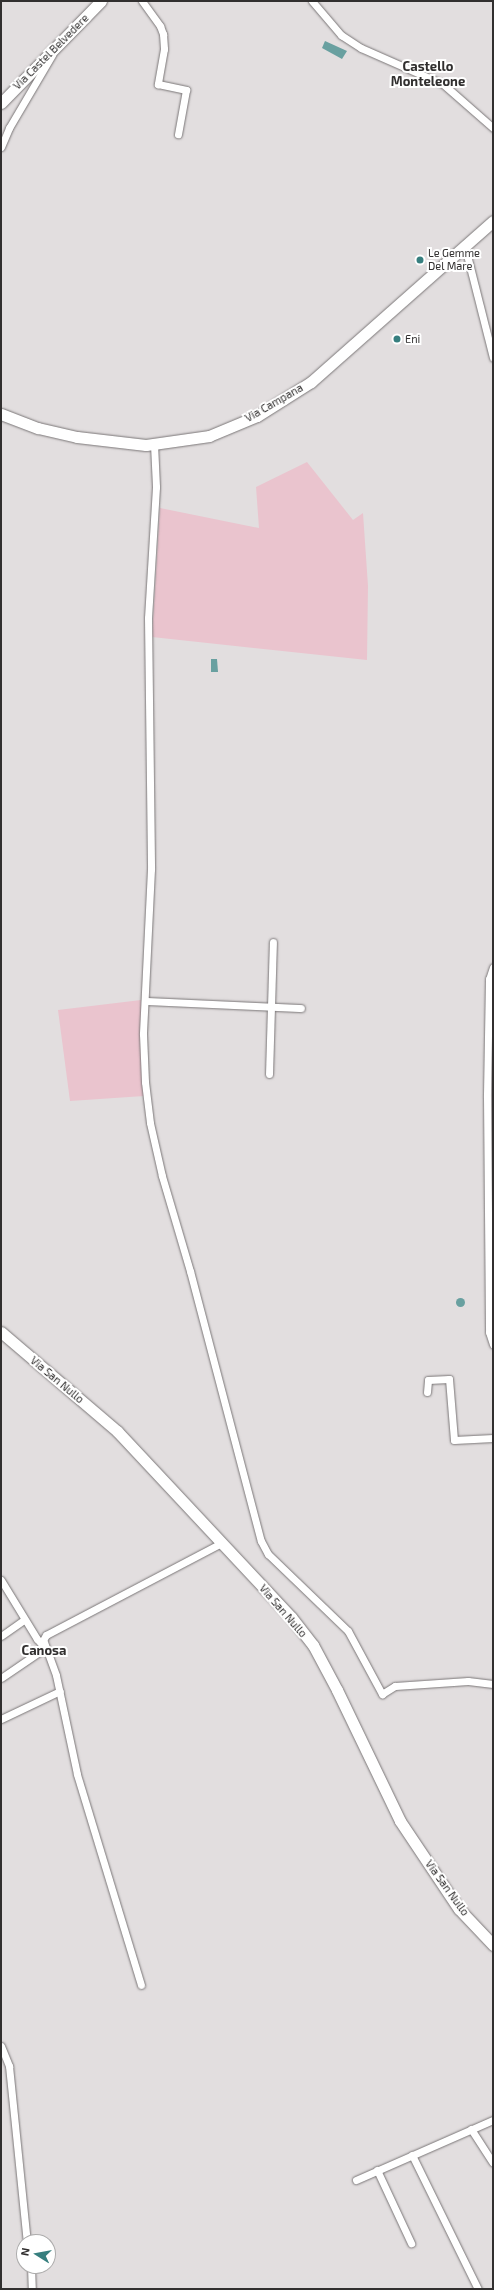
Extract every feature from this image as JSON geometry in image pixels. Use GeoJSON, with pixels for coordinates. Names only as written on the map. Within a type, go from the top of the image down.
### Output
{"type":"FeatureCollection","features":[{"type":"Feature","properties":{"kind":"street","name":"Via Castel Belvedere"},"geometry":{"type":"LineString","coordinates":[[1,103],[55,50],[101,1]]}},
{"type":"Feature","properties":{"kind":"street"},"geometry":{"type":"LineString","coordinates":[[142,1],[160,26],[163,34],[164,49],[158,84],[186,90],[178,134]]}},
{"type":"Feature","properties":{"kind":"street"},"geometry":{"type":"LineString","coordinates":[[312,1],[341,35],[361,48],[443,84],[493,128]]}},
{"type":"Feature","properties":{"kind":"street"},"geometry":{"type":"LineString","coordinates":[[1,147],[9,128],[55,50]]}},
{"type":"Feature","properties":{"kind":"street","name":"Via Campana"},"geometry":{"type":"LineString","coordinates":[[1,414],[38,428],[77,437],[154,444],[209,436],[257,416],[312,382],[493,221]]}},
{"type":"Feature","properties":{"kind":"street"},"geometry":{"type":"LineString","coordinates":[[465,247],[493,358]]}},
{"type":"Feature","properties":{"kind":"street"},"geometry":{"type":"LineString","coordinates":[[154,444],[156,487],[148,625],[151,869],[145,1001],[145,1082],[154,1146],[206,1328],[261,1541],[268,1554],[348,1631],[382,1694],[395,1686],[453,1681],[493,1682]]}},
{"type":"Feature","properties":{"kind":"street"},"geometry":{"type":"LineString","coordinates":[[269,1074],[273,942]]}},
{"type":"Feature","properties":{"kind":"street"},"geometry":{"type":"LineString","coordinates":[[493,967],[489,979],[487,1048],[491,1301],[489,1332],[493,1344]]}},
{"type":"Feature","properties":{"kind":"street"},"geometry":{"type":"LineString","coordinates":[[145,1001],[301,1008]]}},
{"type":"Feature","properties":{"kind":"street","name":"Via San Nullo"},"geometry":{"type":"LineString","coordinates":[[1,1332],[117,1431],[291,1617],[312,1645],[337,1690],[400,1822],[460,1909],[493,1945]]}},
{"type":"Feature","properties":{"kind":"street"},"geometry":{"type":"LineString","coordinates":[[427,1392],[428,1380],[449,1379],[454,1440],[493,1438]]}},
{"type":"Feature","properties":{"kind":"street"},"geometry":{"type":"LineString","coordinates":[[45,1648],[43,1640],[46,1635],[221,1543]]}},
{"type":"Feature","properties":{"kind":"street"},"geometry":{"type":"LineString","coordinates":[[1,1580],[24,1620],[45,1648],[53,1664],[77,1774],[141,1985]]}},
{"type":"Feature","properties":{"kind":"street"},"geometry":{"type":"LineString","coordinates":[[1,1636],[24,1620]]}},
{"type":"Feature","properties":{"kind":"street"},"geometry":{"type":"LineString","coordinates":[[1,1678],[45,1648]]}},
{"type":"Feature","properties":{"kind":"street"},"geometry":{"type":"LineString","coordinates":[[1,1719],[60,1691]]}},
{"type":"Feature","properties":{"kind":"street"},"geometry":{"type":"LineString","coordinates":[[1,2046],[9,2066],[26,2234]]}},
{"type":"Feature","properties":{"kind":"street"},"geometry":{"type":"LineString","coordinates":[[356,2180],[493,2120]]}},
{"type":"Feature","properties":{"kind":"street"},"geometry":{"type":"LineString","coordinates":[[471,2129],[493,2163]]}},
{"type":"Feature","properties":{"kind":"street"},"geometry":{"type":"LineString","coordinates":[[412,2155],[478,2289]]}},
{"type":"Feature","properties":{"kind":"street"},"geometry":{"type":"LineString","coordinates":[[377,2170],[411,2243]]}},
{"type":"Feature","properties":{"kind":"street"},"geometry":{"type":"LineString","coordinates":[[31,2274],[32,2289]]}},
{"type":"Feature","properties":{"kind":"shaded area"},"geometry":{"type":"Polygon","coordinates":[[[307,462],[353,520],[363,513],[368,586],[367,660],[152,637],[160,508],[259,528],[256,487],[307,462]]]}},
{"type":"Feature","properties":{"kind":"shaded area"},"geometry":{"type":"Polygon","coordinates":[[[141,1000],[144,1096],[70,1101],[58,1010],[141,1000]]]}},
{"type":"Feature","properties":{"kind":"water"},"geometry":{"type":"Polygon","coordinates":[[[325,41],[347,51],[342,59],[322,48],[325,41]]]}},
{"type":"Feature","properties":{"kind":"water"},"geometry":{"type":"Polygon","coordinates":[[[211,659],[217,659],[218,672],[211,672],[211,659]]]}},
{"type":"Feature","properties":{"kind":"water"},"geometry":{"type":"Polygon","coordinates":[[[458,1298],[462,1298],[464,1302],[462,1306],[458,1306],[456,1304],[456,1300],[458,1298]]]}},
{"type":"Feature","properties":{"kind":"place","name":"Le Gemme Del Mare"},"geometry":{"type":"Point","coordinates":[420,260]}},
{"type":"Feature","properties":{"kind":"place","name":"Eni"},"geometry":{"type":"Point","coordinates":[397,339]}},
{"type":"Feature","properties":{"kind":"district","name":"Castello Monteleone"},"geometry":{"type":"Point","coordinates":[428,74]}},
{"type":"Feature","properties":{"kind":"district","name":"Canosa"},"geometry":{"type":"Point","coordinates":[44,1650]}}]}
